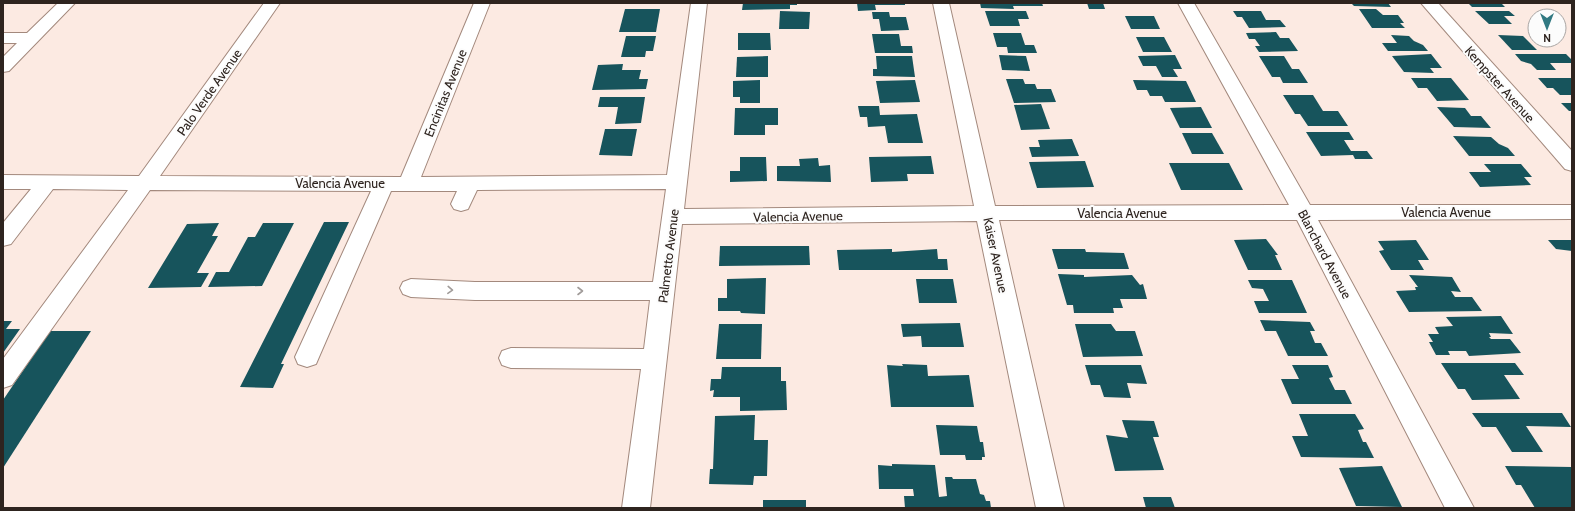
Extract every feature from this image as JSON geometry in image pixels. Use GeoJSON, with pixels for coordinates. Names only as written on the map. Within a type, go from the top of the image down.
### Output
{"type":"FeatureCollection","features":[{"type":"Feature","properties":{"kind":"street"},"geometry":{"type":"LineString","coordinates":[[3,67],[67,3]]}},
{"type":"Feature","properties":{"kind":"street","name":"Palo Verde Avenue"},"geometry":{"type":"LineString","coordinates":[[3,378],[272,3]]}},
{"type":"Feature","properties":{"kind":"street","name":"Encinitas Avenue"},"geometry":{"type":"LineString","coordinates":[[408,184],[482,3]]}},
{"type":"Feature","properties":{"kind":"street","name":"Palmetto Avenue"},"geometry":{"type":"LineString","coordinates":[[636,508],[699,3]]}},
{"type":"Feature","properties":{"kind":"street","name":"Kaiser Avenue"},"geometry":{"type":"LineString","coordinates":[[941,3],[1050,508]]}},
{"type":"Feature","properties":{"kind":"street","name":"Blanchard Avenue"},"geometry":{"type":"LineString","coordinates":[[1186,3],[1303,212],[1460,508]]}},
{"type":"Feature","properties":{"kind":"street","name":"Kempster Avenue"},"geometry":{"type":"LineString","coordinates":[[1428,3],[1572,164]]}},
{"type":"Feature","properties":{"kind":"street"},"geometry":{"type":"LineString","coordinates":[[3,38],[32,38]]}},
{"type":"Feature","properties":{"kind":"street","name":"Valencia Avenue"},"geometry":{"type":"LineString","coordinates":[[3,182],[470,184],[677,182]]}},
{"type":"Feature","properties":{"kind":"street"},"geometry":{"type":"LineString","coordinates":[[3,238],[48,182]]}},
{"type":"Feature","properties":{"kind":"street"},"geometry":{"type":"LineString","coordinates":[[307,357],[384,184]]}},
{"type":"Feature","properties":{"kind":"street"},"geometry":{"type":"LineString","coordinates":[[461,204],[470,184]]}},
{"type":"Feature","properties":{"kind":"street","name":"Valencia Avenue"},"geometry":{"type":"LineString","coordinates":[[673,217],[987,213],[1572,212]]}},
{"type":"Feature","properties":{"kind":"street"},"geometry":{"type":"LineString","coordinates":[[411,288],[482,291],[663,291]]}},
{"type":"Feature","properties":{"kind":"street"},"geometry":{"type":"LineString","coordinates":[[511,358],[654,359]]}},
{"type":"Feature","properties":{"kind":"building"},"geometry":{"type":"Polygon","coordinates":[[[743,3],[797,3],[797,5],[790,5],[790,9],[742,10],[743,3]]]}},
{"type":"Feature","properties":{"kind":"building"},"geometry":{"type":"Polygon","coordinates":[[[857,3],[905,3],[905,5],[875,5],[876,10],[858,11],[857,3]]]}},
{"type":"Feature","properties":{"kind":"building"},"geometry":{"type":"Polygon","coordinates":[[[980,3],[1042,3],[1043,6],[1013,6],[1014,9],[981,8],[980,3]]]}},
{"type":"Feature","properties":{"kind":"building"},"geometry":{"type":"Polygon","coordinates":[[[1087,3],[1103,3],[1105,9],[1089,9],[1087,3]]]}},
{"type":"Feature","properties":{"kind":"building"},"geometry":{"type":"Polygon","coordinates":[[[1351,3],[1388,3],[1391,7],[1354,6],[1351,3]]]}},
{"type":"Feature","properties":{"kind":"building"},"geometry":{"type":"Polygon","coordinates":[[[1468,3],[1501,3],[1505,7],[1472,7],[1468,3]]]}},
{"type":"Feature","properties":{"kind":"building"},"geometry":{"type":"Polygon","coordinates":[[[625,9],[660,9],[656,32],[619,32],[625,9]]]}},
{"type":"Feature","properties":{"kind":"building"},"geometry":{"type":"Polygon","coordinates":[[[1359,9],[1376,9],[1383,15],[1398,15],[1404,23],[1400,23],[1405,28],[1372,28],[1359,9]]]}},
{"type":"Feature","properties":{"kind":"building"},"geometry":{"type":"Polygon","coordinates":[[[780,11],[810,12],[809,29],[779,29],[780,11]]]}},
{"type":"Feature","properties":{"kind":"building"},"geometry":{"type":"Polygon","coordinates":[[[985,11],[1026,11],[1029,19],[1018,19],[1020,26],[990,26],[985,11]]]}},
{"type":"Feature","properties":{"kind":"building"},"geometry":{"type":"Polygon","coordinates":[[[1233,11],[1261,11],[1266,20],[1280,20],[1286,27],[1249,28],[1242,17],[1237,17],[1233,11]]]}},
{"type":"Feature","properties":{"kind":"building"},"geometry":{"type":"Polygon","coordinates":[[[1475,11],[1509,11],[1515,16],[1504,16],[1512,24],[1489,24],[1475,11]]]}},
{"type":"Feature","properties":{"kind":"building"},"geometry":{"type":"Polygon","coordinates":[[[872,12],[889,12],[890,17],[906,17],[909,30],[881,31],[879,19],[873,19],[872,12]]]}},
{"type":"Feature","properties":{"kind":"building"},"geometry":{"type":"Polygon","coordinates":[[[1125,16],[1154,16],[1160,29],[1131,29],[1125,16]]]}},
{"type":"Feature","properties":{"kind":"building"},"geometry":{"type":"Polygon","coordinates":[[[1276,32],[1280,38],[1289,38],[1298,51],[1259,52],[1255,46],[1260,46],[1255,39],[1249,39],[1246,33],[1276,32]]]}},
{"type":"Feature","properties":{"kind":"building"},"geometry":{"type":"Polygon","coordinates":[[[738,33],[770,33],[771,50],[738,50],[738,33]]]}},
{"type":"Feature","properties":{"kind":"building"},"geometry":{"type":"Polygon","coordinates":[[[993,33],[1021,33],[1025,45],[1034,45],[1037,53],[1008,53],[1007,47],[997,47],[993,33]]]}},
{"type":"Feature","properties":{"kind":"building"},"geometry":{"type":"Polygon","coordinates":[[[872,34],[899,34],[901,46],[912,46],[913,53],[875,53],[872,34]]]}},
{"type":"Feature","properties":{"kind":"building"},"geometry":{"type":"Polygon","coordinates":[[[1391,35],[1409,36],[1414,41],[1423,45],[1428,51],[1388,51],[1382,43],[1397,43],[1391,35]]]}},
{"type":"Feature","properties":{"kind":"building"},"geometry":{"type":"Polygon","coordinates":[[[1498,35],[1523,36],[1527,40],[1527,48],[1535,48],[1537,50],[1512,50],[1498,35]]]}},
{"type":"Feature","properties":{"kind":"building"},"geometry":{"type":"Polygon","coordinates":[[[626,36],[656,36],[653,51],[646,51],[645,57],[621,57],[626,36]]]}},
{"type":"Feature","properties":{"kind":"building"},"geometry":{"type":"Polygon","coordinates":[[[1136,37],[1164,37],[1172,52],[1143,52],[1136,37]]]}},
{"type":"Feature","properties":{"kind":"building"},"geometry":{"type":"Polygon","coordinates":[[[1431,54],[1442,68],[1430,68],[1434,73],[1404,72],[1392,56],[1431,54]]]}},
{"type":"Feature","properties":{"kind":"building"},"geometry":{"type":"Polygon","coordinates":[[[1515,54],[1566,54],[1572,60],[1572,63],[1550,63],[1556,70],[1537,70],[1531,64],[1521,61],[1515,54]]]}},
{"type":"Feature","properties":{"kind":"building"},"geometry":{"type":"Polygon","coordinates":[[[999,55],[1026,56],[1030,71],[1002,70],[999,55]]]}},
{"type":"Feature","properties":{"kind":"building"},"geometry":{"type":"Polygon","coordinates":[[[1175,55],[1182,69],[1173,69],[1178,77],[1162,77],[1156,66],[1143,66],[1138,56],[1175,55]]]}},
{"type":"Feature","properties":{"kind":"building"},"geometry":{"type":"Polygon","coordinates":[[[768,56],[768,77],[736,77],[737,57],[768,56]]]}},
{"type":"Feature","properties":{"kind":"building"},"geometry":{"type":"Polygon","coordinates":[[[876,56],[912,56],[915,77],[873,76],[873,69],[877,69],[876,56]]]}},
{"type":"Feature","properties":{"kind":"building"},"geometry":{"type":"Polygon","coordinates":[[[1259,56],[1284,56],[1292,69],[1299,69],[1308,83],[1283,83],[1280,77],[1272,77],[1259,56]]]}},
{"type":"Feature","properties":{"kind":"building"},"geometry":{"type":"Polygon","coordinates":[[[623,64],[622,70],[641,70],[639,79],[648,79],[646,89],[592,90],[598,65],[623,64]]]}},
{"type":"Feature","properties":{"kind":"building"},"geometry":{"type":"Polygon","coordinates":[[[1411,78],[1451,78],[1469,100],[1437,101],[1427,88],[1418,88],[1411,78]]]}},
{"type":"Feature","properties":{"kind":"building"},"geometry":{"type":"Polygon","coordinates":[[[1538,78],[1572,78],[1572,95],[1560,95],[1553,88],[1547,88],[1538,78]]]}},
{"type":"Feature","properties":{"kind":"building"},"geometry":{"type":"Polygon","coordinates":[[[1006,79],[1023,79],[1025,84],[1035,84],[1037,89],[1051,89],[1056,102],[1014,103],[1006,79]]]}},
{"type":"Feature","properties":{"kind":"building"},"geometry":{"type":"Polygon","coordinates":[[[760,80],[760,103],[740,103],[740,97],[733,97],[733,81],[760,80]]]}},
{"type":"Feature","properties":{"kind":"building"},"geometry":{"type":"Polygon","coordinates":[[[915,80],[920,102],[880,103],[876,81],[915,80]]]}},
{"type":"Feature","properties":{"kind":"building"},"geometry":{"type":"Polygon","coordinates":[[[1133,80],[1186,81],[1196,102],[1165,102],[1162,96],[1150,96],[1147,90],[1137,90],[1133,80]]]}},
{"type":"Feature","properties":{"kind":"building"},"geometry":{"type":"Polygon","coordinates":[[[1283,95],[1313,95],[1323,111],[1338,111],[1348,126],[1308,126],[1300,114],[1295,114],[1283,95]]]}},
{"type":"Feature","properties":{"kind":"building"},"geometry":{"type":"Polygon","coordinates":[[[600,97],[645,97],[641,123],[615,124],[618,107],[598,107],[600,97]]]}},
{"type":"Feature","properties":{"kind":"building"},"geometry":{"type":"Polygon","coordinates":[[[1561,103],[1572,103],[1572,111],[1569,111],[1561,103]]]}},
{"type":"Feature","properties":{"kind":"building"},"geometry":{"type":"Polygon","coordinates":[[[1041,104],[1050,129],[1021,130],[1014,105],[1041,104]]]}},
{"type":"Feature","properties":{"kind":"building"},"geometry":{"type":"Polygon","coordinates":[[[858,106],[879,106],[880,115],[917,114],[923,143],[888,143],[885,126],[868,127],[867,117],[860,117],[858,106]]]}},
{"type":"Feature","properties":{"kind":"building"},"geometry":{"type":"Polygon","coordinates":[[[1201,107],[1212,128],[1180,128],[1170,108],[1201,107]]]}},
{"type":"Feature","properties":{"kind":"building"},"geometry":{"type":"Polygon","coordinates":[[[1437,107],[1465,108],[1471,116],[1481,116],[1491,128],[1454,127],[1437,107]]]}},
{"type":"Feature","properties":{"kind":"building"},"geometry":{"type":"Polygon","coordinates":[[[735,108],[778,108],[778,125],[765,125],[765,135],[734,135],[735,108]]]}},
{"type":"Feature","properties":{"kind":"building"},"geometry":{"type":"Polygon","coordinates":[[[605,129],[637,129],[632,156],[599,155],[605,129]]]}},
{"type":"Feature","properties":{"kind":"building"},"geometry":{"type":"Polygon","coordinates":[[[1306,132],[1349,132],[1354,140],[1344,140],[1351,151],[1367,151],[1373,159],[1355,159],[1353,155],[1321,156],[1306,132]]]}},
{"type":"Feature","properties":{"kind":"building"},"geometry":{"type":"Polygon","coordinates":[[[1182,133],[1212,133],[1224,154],[1192,154],[1182,133]]]}},
{"type":"Feature","properties":{"kind":"building"},"geometry":{"type":"Polygon","coordinates":[[[1453,136],[1491,137],[1499,144],[1508,148],[1515,156],[1469,156],[1453,136]]]}},
{"type":"Feature","properties":{"kind":"building"},"geometry":{"type":"Polygon","coordinates":[[[1072,139],[1079,156],[1032,157],[1029,147],[1040,147],[1038,140],[1072,139]]]}},
{"type":"Feature","properties":{"kind":"building"},"geometry":{"type":"Polygon","coordinates":[[[931,156],[934,174],[907,174],[908,181],[871,182],[869,157],[931,156]]]}},
{"type":"Feature","properties":{"kind":"building"},"geometry":{"type":"Polygon","coordinates":[[[740,157],[766,157],[767,181],[730,182],[730,171],[740,171],[740,157]]]}},
{"type":"Feature","properties":{"kind":"building"},"geometry":{"type":"Polygon","coordinates":[[[818,158],[819,166],[830,165],[831,182],[777,181],[777,166],[800,166],[799,159],[818,158]]]}},
{"type":"Feature","properties":{"kind":"building"},"geometry":{"type":"Polygon","coordinates":[[[1085,161],[1094,187],[1037,188],[1029,162],[1085,161]]]}},
{"type":"Feature","properties":{"kind":"building"},"geometry":{"type":"Polygon","coordinates":[[[1169,163],[1229,163],[1243,190],[1181,190],[1169,163]]]}},
{"type":"Feature","properties":{"kind":"building"},"geometry":{"type":"Polygon","coordinates":[[[1484,164],[1521,164],[1532,177],[1524,177],[1531,185],[1480,187],[1469,172],[1491,172],[1484,164]]]}},
{"type":"Feature","properties":{"kind":"building"},"geometry":{"type":"Polygon","coordinates":[[[324,222],[349,222],[281,364],[284,364],[273,388],[240,387],[324,222]]]}},
{"type":"Feature","properties":{"kind":"building"},"geometry":{"type":"Polygon","coordinates":[[[219,223],[212,236],[218,236],[197,273],[209,273],[201,287],[148,288],[187,224],[219,223]]]}},
{"type":"Feature","properties":{"kind":"building"},"geometry":{"type":"Polygon","coordinates":[[[263,223],[294,223],[262,286],[208,287],[216,272],[229,272],[248,237],[255,237],[263,223]]]}},
{"type":"Feature","properties":{"kind":"building"},"geometry":{"type":"Polygon","coordinates":[[[1266,239],[1278,255],[1275,255],[1282,270],[1248,270],[1234,240],[1266,239]]]}},
{"type":"Feature","properties":{"kind":"building"},"geometry":{"type":"Polygon","coordinates":[[[1416,240],[1429,260],[1418,260],[1424,270],[1391,270],[1379,251],[1384,250],[1378,241],[1416,240]]]}},
{"type":"Feature","properties":{"kind":"building"},"geometry":{"type":"Polygon","coordinates":[[[1548,240],[1572,240],[1572,251],[1556,249],[1548,240]]]}},
{"type":"Feature","properties":{"kind":"building"},"geometry":{"type":"Polygon","coordinates":[[[720,246],[809,246],[810,265],[719,266],[720,246]]]}},
{"type":"Feature","properties":{"kind":"building"},"geometry":{"type":"Polygon","coordinates":[[[892,249],[892,252],[937,249],[938,259],[947,259],[948,270],[839,270],[837,250],[892,249]]]}},
{"type":"Feature","properties":{"kind":"building"},"geometry":{"type":"Polygon","coordinates":[[[1052,249],[1085,249],[1086,252],[1124,253],[1129,269],[1058,269],[1052,249]]]}},
{"type":"Feature","properties":{"kind":"building"},"geometry":{"type":"Polygon","coordinates":[[[1058,274],[1084,275],[1084,277],[1132,275],[1140,285],[1143,284],[1147,299],[1120,299],[1123,308],[1113,308],[1114,313],[1074,313],[1073,305],[1067,305],[1058,274]]]}},
{"type":"Feature","properties":{"kind":"building"},"geometry":{"type":"Polygon","coordinates":[[[1409,275],[1452,277],[1461,292],[1451,291],[1455,297],[1472,297],[1482,311],[1409,312],[1396,291],[1416,290],[1415,287],[1418,287],[1409,275]]]}},
{"type":"Feature","properties":{"kind":"building"},"geometry":{"type":"Polygon","coordinates":[[[766,278],[765,314],[741,313],[740,311],[718,311],[718,298],[727,298],[727,279],[766,278]]]}},
{"type":"Feature","properties":{"kind":"building"},"geometry":{"type":"Polygon","coordinates":[[[916,279],[953,279],[957,303],[919,303],[916,279]]]}},
{"type":"Feature","properties":{"kind":"building"},"geometry":{"type":"Polygon","coordinates":[[[1248,280],[1292,280],[1307,313],[1259,313],[1254,301],[1269,301],[1263,289],[1252,288],[1248,280]]]}},
{"type":"Feature","properties":{"kind":"building"},"geometry":{"type":"Polygon","coordinates":[[[1501,316],[1513,334],[1489,333],[1491,337],[1489,337],[1491,339],[1510,339],[1521,353],[1469,356],[1466,351],[1448,351],[1450,355],[1436,355],[1429,342],[1433,342],[1428,334],[1439,334],[1435,327],[1453,326],[1446,317],[1501,316]]]}},
{"type":"Feature","properties":{"kind":"building"},"geometry":{"type":"Polygon","coordinates":[[[1260,320],[1310,322],[1315,331],[1310,331],[1315,343],[1321,343],[1328,356],[1288,356],[1276,331],[1265,331],[1260,320]]]}},
{"type":"Feature","properties":{"kind":"building"},"geometry":{"type":"Polygon","coordinates":[[[3,321],[12,321],[6,329],[20,329],[3,353],[3,321]]]}},
{"type":"Feature","properties":{"kind":"building"},"geometry":{"type":"Polygon","coordinates":[[[960,323],[964,347],[922,347],[921,336],[903,337],[901,324],[960,323]]]}},
{"type":"Feature","properties":{"kind":"building"},"geometry":{"type":"Polygon","coordinates":[[[719,324],[762,324],[761,359],[716,359],[719,324]]]}},
{"type":"Feature","properties":{"kind":"building"},"geometry":{"type":"Polygon","coordinates":[[[1075,324],[1111,324],[1116,331],[1135,331],[1143,356],[1083,357],[1075,324]]]}},
{"type":"Feature","properties":{"kind":"building"},"geometry":{"type":"Polygon","coordinates":[[[50,331],[91,331],[3,468],[3,400],[50,331]]]}},
{"type":"Feature","properties":{"kind":"building"},"geometry":{"type":"Polygon","coordinates":[[[1441,363],[1515,363],[1524,375],[1504,375],[1520,399],[1472,400],[1465,389],[1458,389],[1441,363]]]}},
{"type":"Feature","properties":{"kind":"building"},"geometry":{"type":"Polygon","coordinates":[[[902,364],[927,365],[928,376],[969,375],[974,407],[891,407],[887,365],[903,366],[902,364]]]}},
{"type":"Feature","properties":{"kind":"building"},"geometry":{"type":"Polygon","coordinates":[[[1085,365],[1141,365],[1147,384],[1127,383],[1131,398],[1104,397],[1100,385],[1091,385],[1085,365]]]}},
{"type":"Feature","properties":{"kind":"building"},"geometry":{"type":"Polygon","coordinates":[[[1292,365],[1328,365],[1333,377],[1329,378],[1335,390],[1345,390],[1352,404],[1292,404],[1281,379],[1299,379],[1292,365]]]}},
{"type":"Feature","properties":{"kind":"building"},"geometry":{"type":"Polygon","coordinates":[[[722,367],[781,367],[781,381],[786,381],[787,410],[740,411],[740,397],[713,397],[714,390],[710,391],[711,379],[721,379],[722,367]]]}},
{"type":"Feature","properties":{"kind":"building"},"geometry":{"type":"Polygon","coordinates":[[[1472,413],[1562,413],[1571,427],[1526,426],[1543,452],[1512,452],[1496,427],[1482,427],[1472,413]]]}},
{"type":"Feature","properties":{"kind":"building"},"geometry":{"type":"Polygon","coordinates":[[[1299,414],[1355,414],[1364,429],[1358,430],[1363,442],[1366,442],[1374,458],[1301,457],[1292,436],[1308,436],[1299,414]]]}},
{"type":"Feature","properties":{"kind":"building"},"geometry":{"type":"Polygon","coordinates":[[[755,415],[754,440],[768,440],[767,476],[754,476],[753,485],[709,484],[710,469],[713,469],[715,416],[755,415]]]}},
{"type":"Feature","properties":{"kind":"building"},"geometry":{"type":"Polygon","coordinates":[[[1122,420],[1154,421],[1159,437],[1153,437],[1164,470],[1115,471],[1106,435],[1128,438],[1122,420]]]}},
{"type":"Feature","properties":{"kind":"building"},"geometry":{"type":"Polygon","coordinates":[[[936,425],[977,426],[980,442],[983,442],[985,457],[982,457],[982,460],[966,460],[965,455],[940,455],[936,425]]]}},
{"type":"Feature","properties":{"kind":"building"},"geometry":{"type":"Polygon","coordinates":[[[892,464],[935,465],[939,497],[947,496],[945,477],[952,477],[953,479],[976,479],[980,494],[984,495],[986,501],[990,501],[991,508],[905,508],[904,496],[914,496],[913,489],[879,489],[878,465],[892,466],[892,464]]]}},
{"type":"Feature","properties":{"kind":"building"},"geometry":{"type":"Polygon","coordinates":[[[1382,466],[1402,507],[1356,506],[1339,468],[1382,466]]]}},
{"type":"Feature","properties":{"kind":"building"},"geometry":{"type":"Polygon","coordinates":[[[1505,466],[1572,467],[1572,508],[1535,508],[1521,485],[1516,485],[1505,466]]]}},
{"type":"Feature","properties":{"kind":"building"},"geometry":{"type":"Polygon","coordinates":[[[1143,497],[1171,497],[1175,508],[1146,508],[1143,497]]]}},
{"type":"Feature","properties":{"kind":"building"},"geometry":{"type":"Polygon","coordinates":[[[763,500],[806,500],[806,508],[763,508],[763,500]]]}}]}
